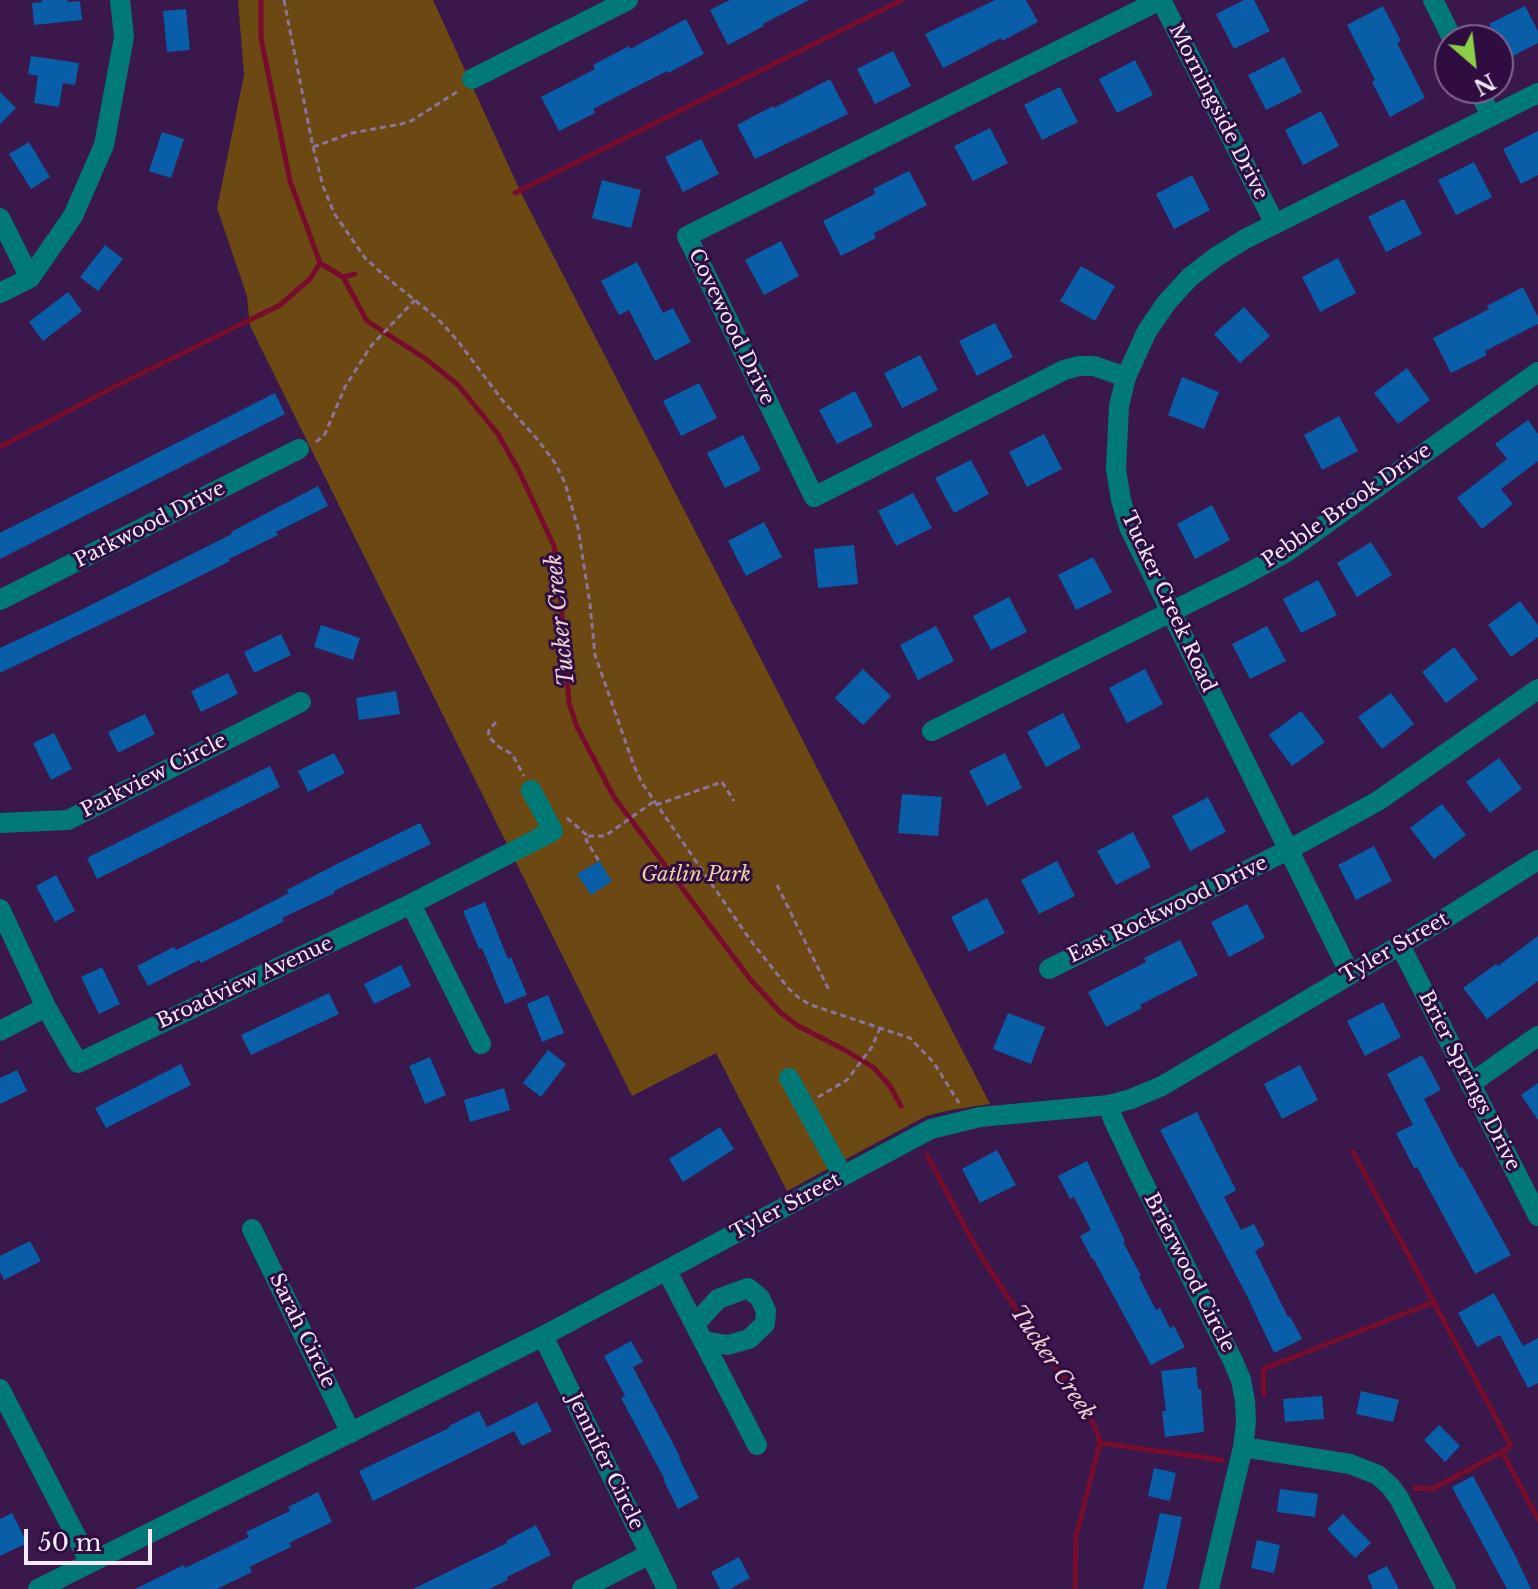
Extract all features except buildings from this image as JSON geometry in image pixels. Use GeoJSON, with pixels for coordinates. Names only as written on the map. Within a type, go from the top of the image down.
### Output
{"type":"FeatureCollection","features":[{"type":"Feature","properties":{"kind":"street"},"geometry":{"type":"LineString","coordinates":[[0,293],[30,278],[73,216],[104,145],[124,37],[120,0]]}},
{"type":"Feature","properties":{"kind":"street","name":"Morningside Drive"},"geometry":{"type":"LineString","coordinates":[[1161,0],[1275,224]]}},
{"type":"Feature","properties":{"kind":"street","name":"Covewood Drive"},"geometry":{"type":"LineString","coordinates":[[1126,377],[1094,366],[1064,370],[814,497],[687,236],[1161,0]]}},
{"type":"Feature","properties":{"kind":"street"},"geometry":{"type":"LineString","coordinates":[[1433,0],[1445,24]]}},
{"type":"Feature","properties":{"kind":"street"},"geometry":{"type":"LineString","coordinates":[[472,79],[622,1]]}},
{"type":"Feature","properties":{"kind":"street","name":"Tucker Creek Road"},"geometry":{"type":"LineString","coordinates":[[1350,974],[1129,527],[1116,469],[1119,406],[1126,377],[1147,331],[1167,302],[1190,277],[1216,257],[1275,224],[1538,93]]}},
{"type":"Feature","properties":{"kind":"street"},"geometry":{"type":"LineString","coordinates":[[1485,104],[1491,116]]}},
{"type":"Feature","properties":{"kind":"street"},"geometry":{"type":"LineString","coordinates":[[0,218],[30,278]]}},
{"type":"Feature","properties":{"kind":"street","name":"Pebble Brook Drive"},"geometry":{"type":"LineString","coordinates":[[932,731],[1285,553],[1538,372]]}},
{"type":"Feature","properties":{"kind":"street","name":"Parkwood Drive"},"geometry":{"type":"LineString","coordinates":[[0,600],[307,446]]}},
{"type":"Feature","properties":{"kind":"street","name":"East Rockwood Drive"},"geometry":{"type":"LineString","coordinates":[[1049,969],[1288,850],[1378,801],[1538,689]]}},
{"type":"Feature","properties":{"kind":"street","name":"Parkview Circle"},"geometry":{"type":"LineString","coordinates":[[0,823],[68,820],[301,702]]}},
{"type":"Feature","properties":{"kind":"street","name":"Broadview Avenue"},"geometry":{"type":"LineString","coordinates":[[46,1007],[78,1063],[411,904],[553,831],[527,782]]}},
{"type":"Feature","properties":{"kind":"street","name":"Tyler Street"},"geometry":{"type":"LineString","coordinates":[[38,1589],[543,1336],[920,1135],[980,1117],[1109,1105],[1162,1086],[1538,860]]}},
{"type":"Feature","properties":{"kind":"street"},"geometry":{"type":"LineString","coordinates":[[411,904],[481,1044]]}},
{"type":"Feature","properties":{"kind":"street"},"geometry":{"type":"LineString","coordinates":[[0,909],[46,1007],[0,1031]]}},
{"type":"Feature","properties":{"kind":"street","name":"Brier Springs Drive"},"geometry":{"type":"LineString","coordinates":[[1400,945],[1538,1216]]}},
{"type":"Feature","properties":{"kind":"street"},"geometry":{"type":"LineString","coordinates":[[1470,1084],[1538,1036]]}},
{"type":"Feature","properties":{"kind":"street"},"geometry":{"type":"LineString","coordinates":[[789,1078],[843,1176]]}},
{"type":"Feature","properties":{"kind":"street","name":"Brierwood Circle"},"geometry":{"type":"LineString","coordinates":[[1109,1105],[1138,1172],[1241,1380],[1246,1423],[1243,1447],[1209,1589]]}},
{"type":"Feature","properties":{"kind":"street","name":"Sarah Circle"},"geometry":{"type":"LineString","coordinates":[[252,1229],[351,1433]]}},
{"type":"Feature","properties":{"kind":"street"},"geometry":{"type":"LineString","coordinates":[[667,1271],[757,1445]]}},
{"type":"Feature","properties":{"kind":"street","name":"Jennifer Circle"},"geometry":{"type":"LineString","coordinates":[[543,1336],[667,1589]]}},
{"type":"Feature","properties":{"kind":"street"},"geometry":{"type":"LineString","coordinates":[[0,1389],[90,1563]]}},
{"type":"Feature","properties":{"kind":"street"},"geometry":{"type":"LineString","coordinates":[[1243,1447],[1350,1464],[1378,1475],[1399,1498],[1446,1589]]}},
{"type":"Feature","properties":{"kind":"street"},"geometry":{"type":"LineString","coordinates":[[582,1589],[650,1554]]}},
{"type":"Feature","properties":{"kind":"path"},"geometry":{"type":"LineString","coordinates":[[284,0],[313,147],[334,213],[365,258],[438,319],[457,340],[503,401],[538,440],[565,483],[578,528],[595,655],[634,766],[655,804],[751,941],[789,989],[811,1005],[910,1038],[943,1076],[960,1105]]}},
{"type":"Feature","properties":{"kind":"path"},"geometry":{"type":"LineString","coordinates":[[313,147],[352,133],[411,121],[467,86],[472,79]]}},
{"type":"Feature","properties":{"kind":"path"},"geometry":{"type":"LineString","coordinates":[[307,446],[325,434],[345,387],[371,346],[415,300]]}},
{"type":"Feature","properties":{"kind":"path"},"geometry":{"type":"LineString","coordinates":[[496,722],[488,736],[512,754],[527,782]]}},
{"type":"Feature","properties":{"kind":"path"},"geometry":{"type":"LineString","coordinates":[[599,861],[586,840],[588,836],[605,836],[655,804],[722,782],[734,801]]}},
{"type":"Feature","properties":{"kind":"path"},"geometry":{"type":"LineString","coordinates":[[777,885],[830,992]]}},
{"type":"Feature","properties":{"kind":"path"},"geometry":{"type":"LineString","coordinates":[[826,1092],[847,1080],[872,1047],[880,1028]]}},
{"type":"Feature","properties":{"kind":"green space","name":"Gatlin Park"},"geometry":{"type":"Polygon","coordinates":[[[238,0],[433,0],[521,193],[990,1104],[926,1116],[787,1191],[716,1053],[632,1096],[250,326],[247,296],[217,208],[244,75],[238,0]]]}},
{"type":"Feature","properties":{"kind":"waterway","name":"Tucker Creek"},"geometry":{"type":"LineString","coordinates":[[261,0],[261,38],[290,181],[320,263],[343,277],[367,321],[426,359],[458,385],[498,434],[519,471],[554,546],[569,703],[577,727],[614,797],[750,979],[780,1012],[798,1026],[874,1068],[890,1086],[901,1106]]}},
{"type":"Feature","properties":{"kind":"waterway"},"geometry":{"type":"LineString","coordinates":[[515,193],[902,0]]}},
{"type":"Feature","properties":{"kind":"waterway"},"geometry":{"type":"LineString","coordinates":[[0,447],[280,305],[310,279],[320,263]]}},
{"type":"Feature","properties":{"kind":"waterway","name":"Tucker Creek"},"geometry":{"type":"LineString","coordinates":[[343,277],[355,274]]}},
{"type":"Feature","properties":{"kind":"waterway"},"geometry":{"type":"LineString","coordinates":[[1353,1152],[1511,1446],[1502,1452]]}},
{"type":"Feature","properties":{"kind":"waterway","name":"Tucker Creek"},"geometry":{"type":"LineString","coordinates":[[927,1155],[979,1253],[1041,1347],[1075,1392],[1095,1427],[1100,1442],[1076,1536],[1075,1589]]}},
{"type":"Feature","properties":{"kind":"waterway"},"geometry":{"type":"LineString","coordinates":[[1264,1395],[1263,1369],[1434,1302]]}},
{"type":"Feature","properties":{"kind":"waterway"},"geometry":{"type":"LineString","coordinates":[[1100,1443],[1222,1460]]}},
{"type":"Feature","properties":{"kind":"waterway"},"geometry":{"type":"LineString","coordinates":[[1415,1488],[1432,1489],[1502,1452],[1538,1519]]}}]}
